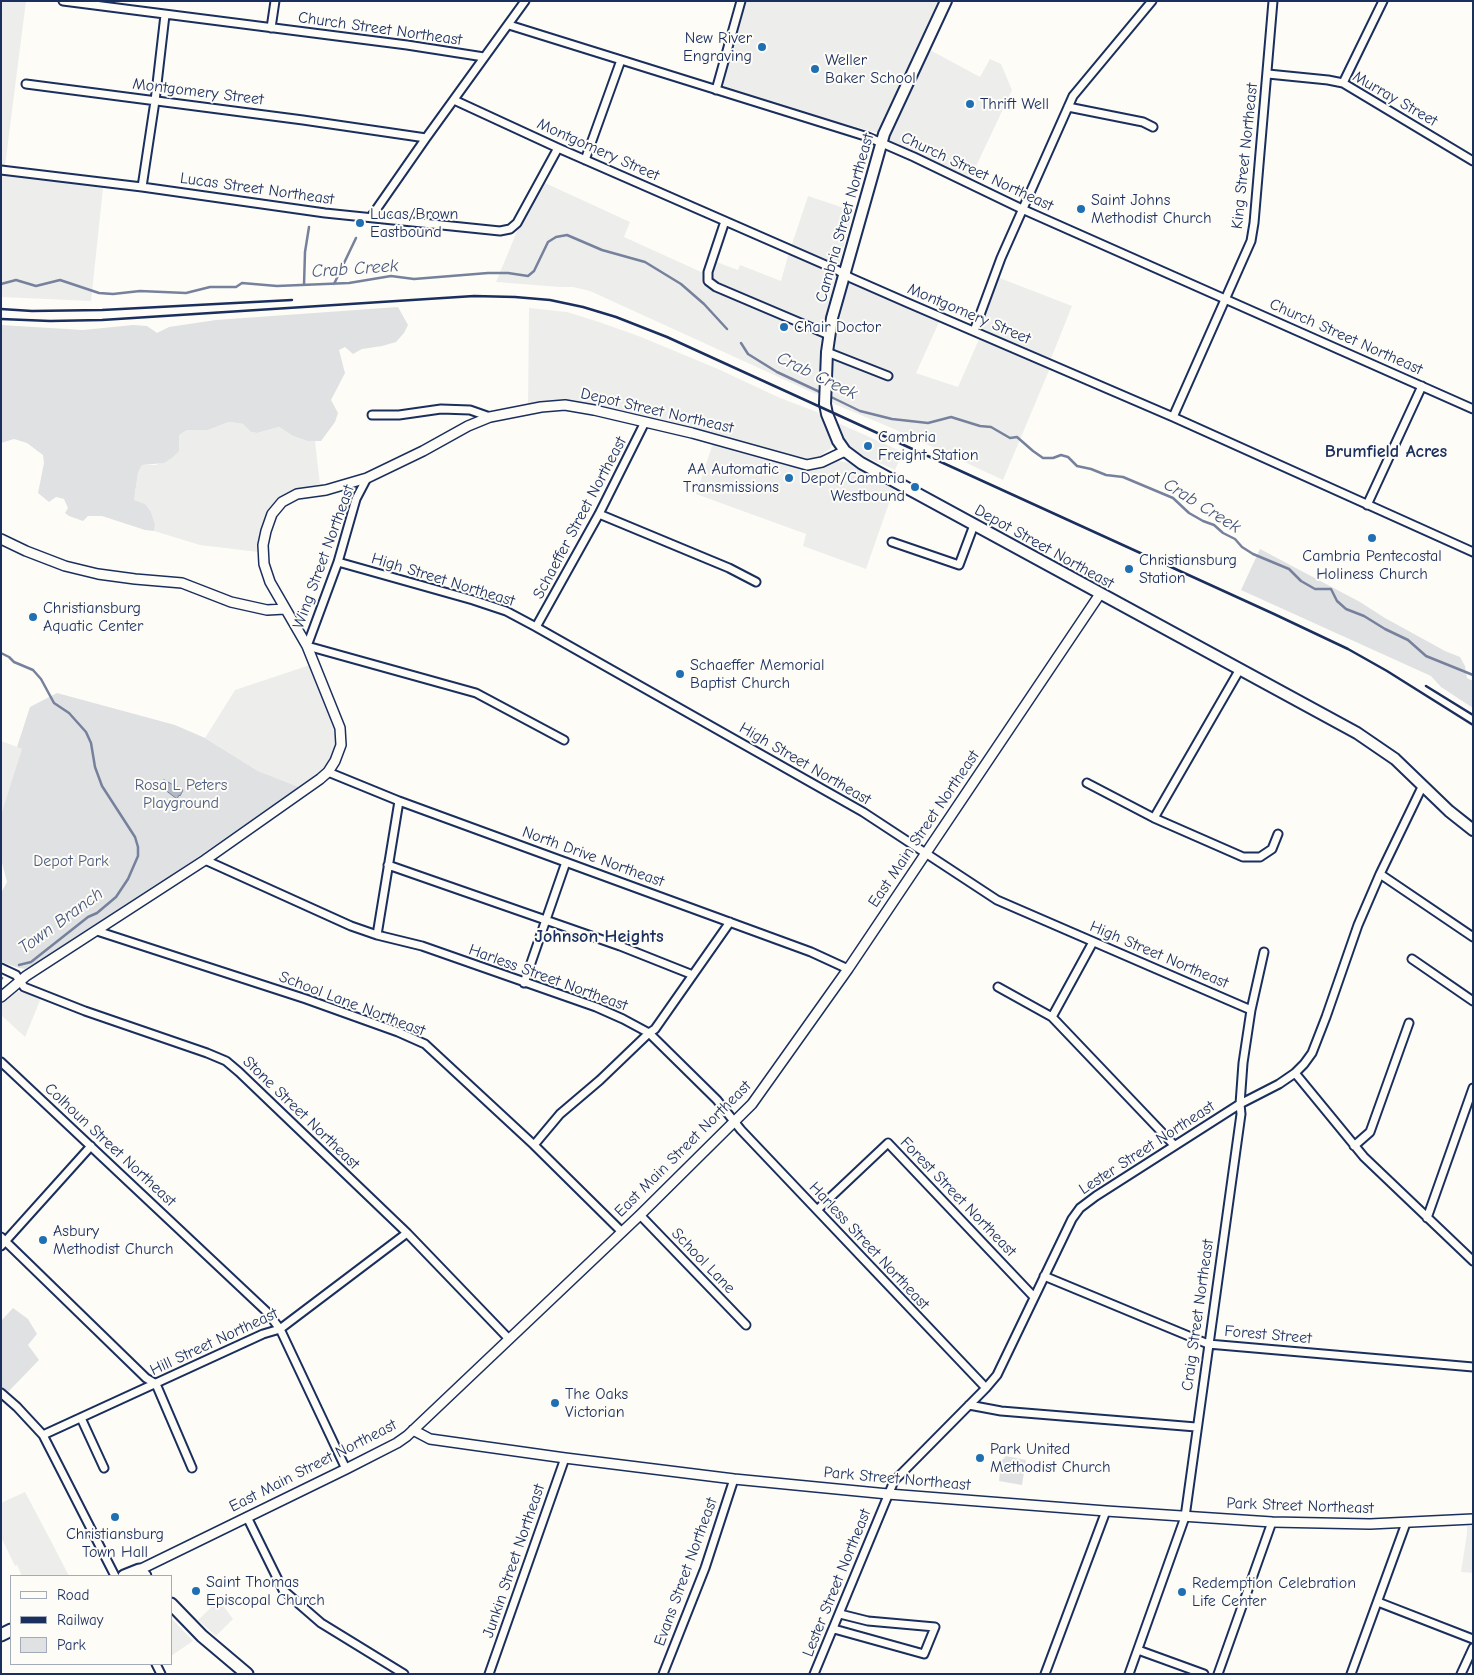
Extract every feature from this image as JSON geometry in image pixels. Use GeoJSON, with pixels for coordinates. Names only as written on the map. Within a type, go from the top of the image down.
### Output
{"type":"FeatureCollection","features":[{"type":"Feature","properties":{"kind":"main road","name":"Cambria Street Northeast"},"geometry":{"type":"LineString","coordinates":[[845,451],[838,441],[827,414],[825,394],[829,334],[843,274],[881,142],[946,1]]}},
{"type":"Feature","properties":{"kind":"main road","name":"Depot Street Northeast"},"geometry":{"type":"LineString","coordinates":[[845,451],[861,463],[1357,732],[1395,759],[1449,811],[1473,830]]}},
{"type":"Feature","properties":{"kind":"main road"},"geometry":{"type":"LineString","coordinates":[[172,1605],[202,1636],[247,1674]]}},
{"type":"Feature","properties":{"kind":"street","name":"Church Street Northeast"},"geometry":{"type":"LineString","coordinates":[[63,1],[484,57]]}},
{"type":"Feature","properties":{"kind":"street"},"geometry":{"type":"LineString","coordinates":[[271,28],[275,1]]}},
{"type":"Feature","properties":{"kind":"street"},"geometry":{"type":"LineString","coordinates":[[371,217],[526,1]]}},
{"type":"Feature","properties":{"kind":"street"},"geometry":{"type":"LineString","coordinates":[[716,90],[741,1]]}},
{"type":"Feature","properties":{"kind":"street"},"geometry":{"type":"LineString","coordinates":[[974,331],[1001,258],[1068,107],[1081,86],[1152,1]]}},
{"type":"Feature","properties":{"kind":"street","name":"King Street Northeast"},"geometry":{"type":"LineString","coordinates":[[1173,417],[1250,241],[1254,223],[1274,1]]}},
{"type":"Feature","properties":{"kind":"street"},"geometry":{"type":"LineString","coordinates":[[1343,83],[1383,1]]}},
{"type":"Feature","properties":{"kind":"street"},"geometry":{"type":"LineString","coordinates":[[142,188],[166,15]]}},
{"type":"Feature","properties":{"kind":"street","name":"Church Street Northeast"},"geometry":{"type":"LineString","coordinates":[[509,25],[881,142],[1022,209],[1473,409]]}},
{"type":"Feature","properties":{"kind":"street"},"geometry":{"type":"LineString","coordinates":[[585,160],[621,60]]}},
{"type":"Feature","properties":{"kind":"street","name":"Murray Street"},"geometry":{"type":"LineString","coordinates":[[1268,74],[1343,83],[1473,161]]}},
{"type":"Feature","properties":{"kind":"street","name":"Montgomery Street"},"geometry":{"type":"LineString","coordinates":[[26,84],[426,138]]}},
{"type":"Feature","properties":{"kind":"street","name":"Montgomery Street"},"geometry":{"type":"LineString","coordinates":[[454,100],[843,274],[1173,417],[1473,552]]}},
{"type":"Feature","properties":{"kind":"street"},"geometry":{"type":"LineString","coordinates":[[1068,107],[1143,122],[1153,127]]}},
{"type":"Feature","properties":{"kind":"street","name":"Lucas Street Northeast"},"geometry":{"type":"LineString","coordinates":[[1,170],[325,213],[500,231],[510,229],[517,223],[558,148]]}},
{"type":"Feature","properties":{"kind":"street"},"geometry":{"type":"LineString","coordinates":[[725,221],[708,272],[708,281],[716,287],[829,334]]}},
{"type":"Feature","properties":{"kind":"street"},"geometry":{"type":"LineString","coordinates":[[827,352],[888,376]]}},
{"type":"Feature","properties":{"kind":"street"},"geometry":{"type":"LineString","coordinates":[[1367,505],[1422,386]]}},
{"type":"Feature","properties":{"kind":"street","name":"Depot Street Northeast"},"geometry":{"type":"LineString","coordinates":[[1,997],[20,981],[205,860],[320,779],[328,772],[339,753],[341,745],[340,728],[307,646],[270,582],[264,564],[263,546],[272,514],[282,502],[297,494],[326,490],[367,478],[423,451],[468,426],[490,417],[522,410],[565,405],[646,422],[807,465],[822,462],[845,451]]}},
{"type":"Feature","properties":{"kind":"street"},"geometry":{"type":"LineString","coordinates":[[372,415],[399,415],[440,409],[470,410],[490,417]]}},
{"type":"Feature","properties":{"kind":"street","name":"Schaeffer Street Northeast"},"geometry":{"type":"LineString","coordinates":[[536,627],[599,514],[646,422]]}},
{"type":"Feature","properties":{"kind":"street","name":"Wing Street Northeast"},"geometry":{"type":"LineString","coordinates":[[307,646],[338,562],[356,499],[367,478]]}},
{"type":"Feature","properties":{"kind":"street"},"geometry":{"type":"LineString","coordinates":[[599,514],[729,568],[756,582]]}},
{"type":"Feature","properties":{"kind":"street"},"geometry":{"type":"LineString","coordinates":[[892,542],[960,565],[974,525]]}},
{"type":"Feature","properties":{"kind":"street"},"geometry":{"type":"LineString","coordinates":[[1,539],[26,551],[73,568],[135,580],[182,583],[231,602],[267,610],[285,609]]}},
{"type":"Feature","properties":{"kind":"street","name":"High Street Northeast"},"geometry":{"type":"LineString","coordinates":[[338,562],[506,611],[863,812],[997,900],[1251,1010]]}},
{"type":"Feature","properties":{"kind":"street","name":"East Main Street Northeast"},"geometry":{"type":"LineString","coordinates":[[142,1573],[247,1517],[397,1444],[640,1215],[752,1104],[848,969],[1100,594]]}},
{"type":"Feature","properties":{"kind":"street"},"geometry":{"type":"LineString","coordinates":[[307,646],[476,693],[564,740]]}},
{"type":"Feature","properties":{"kind":"street"},"geometry":{"type":"LineString","coordinates":[[1154,818],[1240,669]]}},
{"type":"Feature","properties":{"kind":"street","name":"North Drive Northeast"},"geometry":{"type":"LineString","coordinates":[[328,772],[399,801],[811,952],[848,969]]}},
{"type":"Feature","properties":{"kind":"street"},"geometry":{"type":"LineString","coordinates":[[1087,783],[1154,818],[1243,857],[1260,857],[1272,848],[1278,834]]}},
{"type":"Feature","properties":{"kind":"street","name":"Lester Street Northeast"},"geometry":{"type":"LineString","coordinates":[[814,1674],[894,1481],[970,1405],[997,1375],[1072,1219],[1080,1208],[1174,1145],[1240,1104],[1295,1074],[1312,1053],[1358,925],[1380,874],[1423,785]]}},
{"type":"Feature","properties":{"kind":"street"},"geometry":{"type":"LineString","coordinates":[[377,935],[399,801]]}},
{"type":"Feature","properties":{"kind":"street","name":"Harless Street Northeast"},"geometry":{"type":"LineString","coordinates":[[205,860],[351,926],[377,935],[422,946],[596,1007],[623,1018],[649,1033],[717,1100],[734,1122],[986,1388]]}},
{"type":"Feature","properties":{"kind":"street"},"geometry":{"type":"LineString","coordinates":[[524,983],[566,862]]}},
{"type":"Feature","properties":{"kind":"street"},"geometry":{"type":"LineString","coordinates":[[388,865],[620,946],[693,975]]}},
{"type":"Feature","properties":{"kind":"street"},"geometry":{"type":"LineString","coordinates":[[1380,874],[1473,937]]}},
{"type":"Feature","properties":{"kind":"street"},"geometry":{"type":"LineString","coordinates":[[534,1145],[560,1114],[655,1029],[730,922]]}},
{"type":"Feature","properties":{"kind":"street","name":"School Lane Northeast"},"geometry":{"type":"LineString","coordinates":[[97,931],[306,999],[425,1044],[534,1145],[622,1232]]}},
{"type":"Feature","properties":{"kind":"street"},"geometry":{"type":"LineString","coordinates":[[1052,1017],[1093,942]]}},
{"type":"Feature","properties":{"kind":"street","name":"Craig Street Northeast"},"geometry":{"type":"LineString","coordinates":[[1129,1674],[1185,1517],[1241,1114],[1240,1104],[1251,1010],[1264,952]]}},
{"type":"Feature","properties":{"kind":"street"},"geometry":{"type":"LineString","coordinates":[[1412,959],[1473,1000]]}},
{"type":"Feature","properties":{"kind":"street","name":"Stone Street Northeast"},"geometry":{"type":"LineString","coordinates":[[1,968],[16,975],[24,987],[85,1011],[226,1061],[407,1233],[509,1339]]}},
{"type":"Feature","properties":{"kind":"street"},"geometry":{"type":"LineString","coordinates":[[998,986],[1052,1017],[1174,1145]]}},
{"type":"Feature","properties":{"kind":"street"},"geometry":{"type":"LineString","coordinates":[[1354,1146],[1370,1132],[1409,1023]]}},
{"type":"Feature","properties":{"kind":"street","name":"Colhoun Street Northeast"},"geometry":{"type":"LineString","coordinates":[[1,1062],[267,1312],[280,1329],[346,1469]]}},
{"type":"Feature","properties":{"kind":"street"},"geometry":{"type":"LineString","coordinates":[[1295,1074],[1354,1146],[1473,1261]]}},
{"type":"Feature","properties":{"kind":"street"},"geometry":{"type":"LineString","coordinates":[[1428,1218],[1473,1088]]}},
{"type":"Feature","properties":{"kind":"street","name":"Forest Street Northeast"},"geometry":{"type":"LineString","coordinates":[[817,1210],[888,1143],[1034,1297]]}},
{"type":"Feature","properties":{"kind":"street"},"geometry":{"type":"LineString","coordinates":[[91,1146],[3,1242],[146,1378],[156,1384],[192,1468]]}},
{"type":"Feature","properties":{"kind":"street","name":"School Lane"},"geometry":{"type":"LineString","coordinates":[[640,1215],[746,1326]]}},
{"type":"Feature","properties":{"kind":"street","name":"Hill Street Northeast"},"geometry":{"type":"LineString","coordinates":[[42,1434],[81,1418],[263,1334],[280,1329],[407,1233]]}},
{"type":"Feature","properties":{"kind":"street","name":"Forest Street"},"geometry":{"type":"LineString","coordinates":[[1044,1276],[1208,1344],[1473,1366]]}},
{"type":"Feature","properties":{"kind":"street"},"geometry":{"type":"LineString","coordinates":[[1,1393],[42,1434],[114,1575]]}},
{"type":"Feature","properties":{"kind":"street"},"geometry":{"type":"LineString","coordinates":[[970,1405],[1001,1411],[1196,1427]]}},
{"type":"Feature","properties":{"kind":"street"},"geometry":{"type":"LineString","coordinates":[[81,1418],[104,1468]]}},
{"type":"Feature","properties":{"kind":"street","name":"Park Street Northeast"},"geometry":{"type":"LineString","coordinates":[[414,1430],[430,1439],[565,1458],[734,1479],[888,1494],[1272,1522],[1406,1523],[1473,1519]]}},
{"type":"Feature","properties":{"kind":"street","name":"Junkin Street Northeast"},"geometry":{"type":"LineString","coordinates":[[489,1674],[565,1458]]}},
{"type":"Feature","properties":{"kind":"street","name":"Evans Street Northeast"},"geometry":{"type":"LineString","coordinates":[[663,1674],[705,1568],[734,1479]]}},
{"type":"Feature","properties":{"kind":"street"},"geometry":{"type":"LineString","coordinates":[[1046,1674],[1106,1511]]}},
{"type":"Feature","properties":{"kind":"street"},"geometry":{"type":"LineString","coordinates":[[247,1517],[283,1590],[321,1623],[404,1674]]}},
{"type":"Feature","properties":{"kind":"street"},"geometry":{"type":"LineString","coordinates":[[1218,1674],[1272,1522]]}},
{"type":"Feature","properties":{"kind":"street"},"geometry":{"type":"LineString","coordinates":[[1351,1674],[1406,1523]]}},
{"type":"Feature","properties":{"kind":"street"},"geometry":{"type":"LineString","coordinates":[[1378,1602],[1473,1639]]}},
{"type":"Feature","properties":{"kind":"street"},"geometry":{"type":"LineString","coordinates":[[834,1628],[924,1654],[935,1627],[868,1621],[840,1614]]}},
{"type":"Feature","properties":{"kind":"street"},"geometry":{"type":"LineString","coordinates":[[1461,1674],[1473,1648]]}},
{"type":"Feature","properties":{"kind":"street"},"geometry":{"type":"LineString","coordinates":[[1138,1650],[1204,1674]]}},
{"type":"Feature","properties":{"kind":"shaded area"},"geometry":{"type":"Polygon","coordinates":[[[1,1],[26,1],[5,166],[104,179],[91,301],[1,297],[1,1]]]}},
{"type":"Feature","properties":{"kind":"shaded area","name":"Weller Baker School"},"geometry":{"type":"Polygon","coordinates":[[[743,1],[939,1],[877,132],[874,132],[774,104],[724,87],[722,74],[743,1]]]}},
{"type":"Feature","properties":{"kind":"shaded area"},"geometry":{"type":"Polygon","coordinates":[[[930,50],[980,77],[990,59],[1001,64],[1012,90],[970,179],[889,140],[930,50]]]}},
{"type":"Feature","properties":{"kind":"shaded area"},"geometry":{"type":"Polygon","coordinates":[[[545,183],[630,222],[624,237],[710,276],[714,261],[738,270],[740,265],[781,281],[808,196],[853,211],[823,326],[818,395],[590,291],[573,287],[496,282],[518,229],[545,183]]]}},
{"type":"Feature","properties":{"kind":"shaded area"},"geometry":{"type":"Polygon","coordinates":[[[997,277],[1072,306],[1048,366],[1050,368],[1003,480],[894,429],[832,403],[834,345],[848,283],[940,320],[916,373],[958,387],[980,337],[982,330],[981,321],[997,277]]]}},
{"type":"Feature","properties":{"kind":"shaded area"},"geometry":{"type":"Polygon","coordinates":[[[529,308],[567,312],[641,337],[718,369],[780,398],[817,412],[822,416],[827,427],[838,423],[903,452],[895,470],[833,442],[830,449],[822,454],[826,465],[839,461],[849,463],[895,486],[866,569],[803,546],[806,534],[696,494],[716,434],[571,402],[552,401],[528,404],[529,308]],[[761,448],[759,457],[800,468],[802,459],[761,448]]]}},
{"type":"Feature","properties":{"kind":"shaded area"},"geometry":{"type":"Polygon","coordinates":[[[229,422],[243,424],[251,432],[257,433],[279,427],[293,436],[307,441],[315,441],[320,484],[294,490],[274,502],[266,517],[258,552],[200,545],[154,531],[155,525],[134,500],[138,473],[142,465],[156,465],[179,451],[178,435],[187,430],[208,430],[229,422]]]}},
{"type":"Feature","properties":{"kind":"shaded area"},"geometry":{"type":"Polygon","coordinates":[[[310,665],[335,726],[336,741],[329,761],[319,772],[299,787],[258,771],[205,738],[235,690],[310,665]]]}},
{"type":"Feature","properties":{"kind":"shaded area"},"geometry":{"type":"Polygon","coordinates":[[[1,741],[23,749],[1,815],[1,741]]]}},
{"type":"Feature","properties":{"kind":"shaded area"},"geometry":{"type":"Polygon","coordinates":[[[164,780],[183,790],[177,799],[160,786],[164,780]]]}},
{"type":"Feature","properties":{"kind":"shaded area"},"geometry":{"type":"Polygon","coordinates":[[[17,991],[41,998],[25,1037],[1,1015],[1,1003],[17,991]]]}},
{"type":"Feature","properties":{"kind":"shaded area"},"geometry":{"type":"Polygon","coordinates":[[[25,1492],[68,1575],[22,1575],[1,1537],[1,1503],[25,1492]]]}},
{"type":"Feature","properties":{"kind":"shaded area"},"geometry":{"type":"Polygon","coordinates":[[[1467,1526],[1473,1526],[1473,1573],[1461,1572],[1467,1526]]]}},
{"type":"Feature","properties":{"kind":"shaded area"},"geometry":{"type":"Polygon","coordinates":[[[219,1600],[233,1619],[216,1636],[198,1620],[219,1600]]]}},
{"type":"Feature","properties":{"kind":"shaded area"},"geometry":{"type":"Polygon","coordinates":[[[172,1619],[193,1641],[172,1655],[172,1619]]]}},
{"type":"Feature","properties":{"kind":"green space"},"geometry":{"type":"Polygon","coordinates":[[[398,307],[408,325],[396,342],[362,349],[353,354],[345,347],[339,350],[345,373],[331,400],[338,413],[335,422],[321,441],[307,441],[293,436],[279,427],[257,433],[251,432],[243,424],[229,422],[208,430],[187,430],[179,435],[179,451],[173,457],[164,463],[142,465],[138,473],[134,500],[145,504],[151,512],[155,525],[154,531],[145,530],[102,516],[88,516],[83,521],[69,516],[65,513],[68,508],[64,499],[56,497],[49,502],[38,493],[44,463],[43,455],[27,443],[14,439],[1,443],[1,325],[83,330],[133,325],[147,326],[157,333],[169,327],[216,320],[398,307]]]}},
{"type":"Feature","properties":{"kind":"green space"},"geometry":{"type":"Polygon","coordinates":[[[1260,549],[1360,602],[1445,651],[1460,657],[1465,666],[1467,678],[1473,681],[1473,708],[1441,687],[1431,676],[1241,590],[1260,549]]]}},
{"type":"Feature","properties":{"kind":"green space"},"geometry":{"type":"Polygon","coordinates":[[[57,693],[175,725],[205,738],[258,771],[299,787],[166,879],[25,969],[1,962],[1,893],[7,882],[1,859],[1,815],[22,749],[17,747],[30,707],[57,693]]]}},
{"type":"Feature","properties":{"kind":"green space"},"geometry":{"type":"Polygon","coordinates":[[[13,1308],[28,1319],[37,1334],[28,1345],[39,1360],[7,1393],[1,1388],[1,1321],[13,1308]]]}},
{"type":"Feature","properties":{"kind":"green space"},"geometry":{"type":"Polygon","coordinates":[[[1006,1456],[1026,1460],[1022,1485],[999,1481],[1001,1461],[1006,1456]]]}},
{"type":"Feature","properties":{"kind":"waterway"},"geometry":{"type":"LineString","coordinates":[[304,285],[305,252],[309,227]]}},
{"type":"Feature","properties":{"kind":"waterway","name":"Crab Creek"},"geometry":{"type":"LineString","coordinates":[[1,284],[16,280],[36,286],[60,280],[99,293],[113,294],[140,291],[186,293],[210,287],[236,287],[242,283],[277,286],[349,283],[391,276],[414,279],[488,273],[528,276],[534,271],[548,242],[556,237],[567,235],[602,250],[645,262],[681,284],[704,304],[727,329]]}},
{"type":"Feature","properties":{"kind":"waterway"},"geometry":{"type":"LineString","coordinates":[[334,284],[356,238]]}},
{"type":"Feature","properties":{"kind":"waterway","name":"Crab Creek"},"geometry":{"type":"LineString","coordinates":[[741,343],[748,354],[777,372],[822,393]]}},
{"type":"Feature","properties":{"kind":"waterway","name":"Crab Creek"},"geometry":{"type":"LineString","coordinates":[[827,395],[860,411],[892,419],[928,423],[951,417],[980,426],[991,427],[1010,438],[1017,437],[1043,458],[1053,458],[1061,455],[1068,457],[1077,466],[1106,475],[1123,477],[1173,498],[1189,513],[1214,525],[1253,554],[1289,569],[1301,581],[1315,589],[1331,589],[1337,601],[1346,609],[1364,616],[1408,640],[1426,656],[1473,675]]}},
{"type":"Feature","properties":{"kind":"waterway","name":"Town Branch"},"geometry":{"type":"LineString","coordinates":[[1,653],[14,662],[33,670],[41,679],[54,703],[69,713],[86,732],[91,743],[95,767],[102,786],[135,837],[138,847],[138,856],[128,879],[116,897],[31,962],[19,965]]}},
{"type":"Feature","properties":{"kind":"railway"},"geometry":{"type":"LineString","coordinates":[[1,319],[50,321],[102,320],[474,296],[550,300],[583,307],[616,317],[667,337],[1274,614],[1348,649],[1473,725]]}},
{"type":"Feature","properties":{"kind":"railway"},"geometry":{"type":"LineString","coordinates":[[1,309],[32,311],[102,310],[292,300]]}},
{"type":"Feature","properties":{"kind":"railway"},"geometry":{"type":"LineString","coordinates":[[1426,686],[1473,715]]}},
{"type":"Feature","properties":{"kind":"place","name":"New River Engraving"},"geometry":{"type":"Point","coordinates":[762,47]}},
{"type":"Feature","properties":{"kind":"place","name":"Weller Baker School"},"geometry":{"type":"Point","coordinates":[815,69]}},
{"type":"Feature","properties":{"kind":"place","name":"Thrift Well"},"geometry":{"type":"Point","coordinates":[970,104]}},
{"type":"Feature","properties":{"kind":"place","name":"Saint Johns Methodist Church"},"geometry":{"type":"Point","coordinates":[1081,209]}},
{"type":"Feature","properties":{"kind":"place","name":"Lucas/Brown Eastbound"},"geometry":{"type":"Point","coordinates":[360,223]}},
{"type":"Feature","properties":{"kind":"place","name":"Chair Doctor"},"geometry":{"type":"Point","coordinates":[784,327]}},
{"type":"Feature","properties":{"kind":"place","name":"Cambria Freight Station"},"geometry":{"type":"Point","coordinates":[868,446]}},
{"type":"Feature","properties":{"kind":"place","name":"AA Automatic Transmissions"},"geometry":{"type":"Point","coordinates":[789,478]}},
{"type":"Feature","properties":{"kind":"place","name":"Depot/Cambria Westbound"},"geometry":{"type":"Point","coordinates":[915,487]}},
{"type":"Feature","properties":{"kind":"place","name":"Cambria Pentecostal Holiness Church"},"geometry":{"type":"Point","coordinates":[1372,538]}},
{"type":"Feature","properties":{"kind":"place","name":"Christiansburg Station"},"geometry":{"type":"Point","coordinates":[1129,569]}},
{"type":"Feature","properties":{"kind":"place","name":"Christiansburg Aquatic Center"},"geometry":{"type":"Point","coordinates":[33,617]}},
{"type":"Feature","properties":{"kind":"place","name":"Schaeffer Memorial Baptist Church"},"geometry":{"type":"Point","coordinates":[680,674]}},
{"type":"Feature","properties":{"kind":"place","name":"Asbury Methodist Church"},"geometry":{"type":"Point","coordinates":[43,1240]}},
{"type":"Feature","properties":{"kind":"place","name":"The Oaks Victorian"},"geometry":{"type":"Point","coordinates":[555,1403]}},
{"type":"Feature","properties":{"kind":"place","name":"Park United Methodist Church"},"geometry":{"type":"Point","coordinates":[980,1458]}},
{"type":"Feature","properties":{"kind":"place","name":"Christiansburg Town Hall"},"geometry":{"type":"Point","coordinates":[115,1517]}},
{"type":"Feature","properties":{"kind":"place","name":"Saint Thomas Episcopal Church"},"geometry":{"type":"Point","coordinates":[196,1591]}},
{"type":"Feature","properties":{"kind":"place","name":"Redemption Celebration Life Center"},"geometry":{"type":"Point","coordinates":[1182,1592]}},
{"type":"Feature","properties":{"kind":"district","name":"Brumfield Acres"},"geometry":{"type":"Point","coordinates":[1386,452]}},
{"type":"Feature","properties":{"kind":"district","name":"Johnson Heights"},"geometry":{"type":"Point","coordinates":[599,937]}},
{"type":"Feature","properties":{"kind":"park label","name":"Rosa L Peters Playground"},"geometry":{"type":"Point","coordinates":[181,794]}},
{"type":"Feature","properties":{"kind":"park label","name":"Depot Park"},"geometry":{"type":"Point","coordinates":[71,861]}}]}
